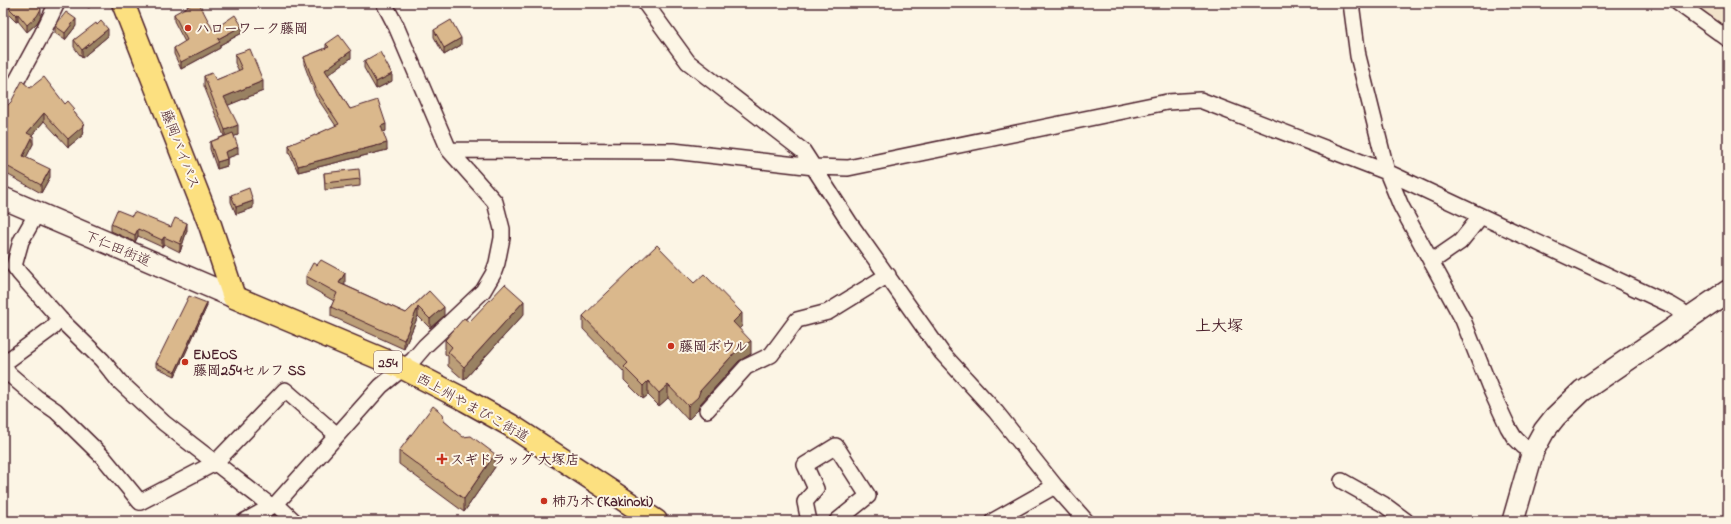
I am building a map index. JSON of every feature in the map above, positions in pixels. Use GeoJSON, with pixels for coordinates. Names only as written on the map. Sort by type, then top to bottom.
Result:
{"type":"FeatureCollection","features":[{"type":"Feature","properties":{"kind":"highway","name":"藤岡バイパス"},"geometry":{"type":"LineString","coordinates":[[123,3],[210,225],[234,297]]}},
{"type":"Feature","properties":{"kind":"highway","name":"西上州やまびこ街道"},"geometry":{"type":"LineString","coordinates":[[234,297],[403,368],[510,425],[656,521]]}},
{"type":"Feature","properties":{"kind":"street"},"geometry":{"type":"LineString","coordinates":[[3,106],[57,3]]}},
{"type":"Feature","properties":{"kind":"street"},"geometry":{"type":"LineString","coordinates":[[245,521],[274,505],[381,386],[403,368],[483,291],[493,274],[499,256],[502,229],[495,202],[449,150],[396,26],[384,3]]}},
{"type":"Feature","properties":{"kind":"street"},"geometry":{"type":"LineString","coordinates":[[646,3],[688,62],[802,151],[814,166],[849,222],[942,353],[996,412],[1055,486],[1086,521]]}},
{"type":"Feature","properties":{"kind":"street"},"geometry":{"type":"LineString","coordinates":[[1350,3],[1358,56],[1387,172],[1401,206],[1463,320],[1490,388],[1508,427],[1514,437],[1523,446],[1533,451]]}},
{"type":"Feature","properties":{"kind":"street"},"geometry":{"type":"LineString","coordinates":[[1678,3],[1728,39]]}},
{"type":"Feature","properties":{"kind":"street"},"geometry":{"type":"LineString","coordinates":[[449,150],[674,151],[814,166],[848,168],[1167,102],[1200,100],[1387,172],[1671,305],[1681,311],[1686,319]]}},
{"type":"Feature","properties":{"kind":"street","name":"下仁田街道"},"geometry":{"type":"LineString","coordinates":[[3,198],[234,297]]}},
{"type":"Feature","properties":{"kind":"street"},"geometry":{"type":"LineString","coordinates":[[37,213],[21,241],[8,270],[102,360],[119,381],[164,423],[215,463],[294,521]]}},
{"type":"Feature","properties":{"kind":"street"},"geometry":{"type":"LineString","coordinates":[[1431,262],[1460,242],[1481,216]]}},
{"type":"Feature","properties":{"kind":"street"},"geometry":{"type":"LineString","coordinates":[[707,410],[746,368],[771,354],[797,320],[828,312],[888,275]]}},
{"type":"Feature","properties":{"kind":"street"},"geometry":{"type":"LineString","coordinates":[[1513,521],[1533,451],[1544,431],[1555,417],[1582,391],[1686,319],[1726,298]]}},
{"type":"Feature","properties":{"kind":"street"},"geometry":{"type":"LineString","coordinates":[[60,319],[52,328],[3,364],[9,374],[37,398],[56,411],[103,457],[140,502],[215,463],[285,390],[337,435]]}},
{"type":"Feature","properties":{"kind":"street"},"geometry":{"type":"LineString","coordinates":[[809,521],[805,502],[816,489],[805,465],[836,446],[868,496],[837,521]]}},
{"type":"Feature","properties":{"kind":"street"},"geometry":{"type":"LineString","coordinates":[[1342,481],[1383,504],[1406,521]]}},
{"type":"Feature","properties":{"kind":"street"},"geometry":{"type":"LineString","coordinates":[[993,521],[1055,486]]}},
{"type":"Feature","properties":{"kind":"shaded area"},"geometry":{"type":"Polygon","coordinates":[[[1688,3],[1728,3],[1728,31],[1688,3]]]}},
{"type":"Feature","properties":{"kind":"building"},"geometry":{"type":"Polygon","coordinates":[[[4,3],[36,3],[41,9],[37,16],[27,25],[18,14],[16,15],[4,3]]]}},
{"type":"Feature","properties":{"kind":"building"},"geometry":{"type":"Polygon","coordinates":[[[194,3],[199,3],[213,30],[235,15],[242,26],[218,39],[220,42],[181,62],[174,48],[187,40],[174,14],[194,3]]]}},
{"type":"Feature","properties":{"kind":"building"},"geometry":{"type":"Polygon","coordinates":[[[66,12],[76,19],[65,33],[55,26],[66,12]]]}},
{"type":"Feature","properties":{"kind":"building"},"geometry":{"type":"Polygon","coordinates":[[[451,20],[461,38],[444,48],[434,30],[451,20]]]}},
{"type":"Feature","properties":{"kind":"building"},"geometry":{"type":"Polygon","coordinates":[[[101,21],[108,29],[82,50],[74,40],[96,23],[97,25],[101,21]]]}},
{"type":"Feature","properties":{"kind":"building"},"geometry":{"type":"Polygon","coordinates":[[[339,35],[351,51],[325,70],[350,109],[378,100],[386,124],[381,126],[387,143],[298,166],[289,145],[339,124],[316,89],[304,57],[329,47],[326,44],[339,35]]]}},
{"type":"Feature","properties":{"kind":"building"},"geometry":{"type":"Polygon","coordinates":[[[250,49],[263,81],[224,97],[238,125],[225,130],[204,76],[212,73],[216,80],[242,69],[235,54],[250,49]]]}},
{"type":"Feature","properties":{"kind":"building"},"geometry":{"type":"Polygon","coordinates":[[[380,52],[392,74],[376,82],[364,61],[380,52]]]}},
{"type":"Feature","properties":{"kind":"building"},"geometry":{"type":"Polygon","coordinates":[[[44,77],[65,104],[68,101],[75,109],[73,111],[84,124],[68,139],[44,113],[27,133],[33,136],[23,156],[50,169],[41,185],[3,164],[3,106],[7,106],[11,102],[22,81],[30,88],[44,77]]]}},
{"type":"Feature","properties":{"kind":"building"},"geometry":{"type":"Polygon","coordinates":[[[233,133],[238,147],[225,152],[227,159],[217,162],[210,142],[233,133]]]}},
{"type":"Feature","properties":{"kind":"building"},"geometry":{"type":"Polygon","coordinates":[[[359,169],[360,179],[325,183],[324,173],[359,169]]]}},
{"type":"Feature","properties":{"kind":"building"},"geometry":{"type":"Polygon","coordinates":[[[249,188],[253,201],[236,207],[231,195],[249,188]]]}},
{"type":"Feature","properties":{"kind":"building"},"geometry":{"type":"Polygon","coordinates":[[[117,210],[132,216],[134,212],[171,227],[175,218],[187,223],[180,244],[164,237],[162,240],[138,229],[135,235],[111,224],[117,210]]]}},
{"type":"Feature","properties":{"kind":"building","name":"藤岡ボウル"},"geometry":{"type":"Polygon","coordinates":[[[657,245],[694,283],[704,274],[742,313],[733,322],[751,341],[739,348],[700,391],[698,397],[688,406],[668,385],[659,393],[648,381],[643,386],[624,367],[628,363],[583,316],[657,245]]]}},
{"type":"Feature","properties":{"kind":"building"},"geometry":{"type":"Polygon","coordinates":[[[321,260],[345,273],[339,283],[406,313],[429,291],[444,307],[430,319],[418,307],[404,340],[331,307],[337,293],[306,276],[313,263],[317,265],[321,260]]]}},
{"type":"Feature","properties":{"kind":"building"},"geometry":{"type":"Polygon","coordinates":[[[505,284],[524,301],[464,367],[448,352],[452,347],[445,340],[464,318],[469,322],[505,284]]]}},
{"type":"Feature","properties":{"kind":"building"},"geometry":{"type":"Polygon","coordinates":[[[189,296],[207,303],[175,372],[156,363],[189,296]]]}},
{"type":"Feature","properties":{"kind":"building"},"geometry":{"type":"Polygon","coordinates":[[[433,406],[443,414],[444,421],[463,437],[471,436],[495,454],[464,499],[399,451],[433,406]]]}},
{"type":"Feature","properties":{"kind":"place","name":"ハローワーク藤岡"},"geometry":{"type":"Point","coordinates":[188,28]}},
{"type":"Feature","properties":{"kind":"place","name":"藤岡ボウル"},"geometry":{"type":"Point","coordinates":[671,346]}},
{"type":"Feature","properties":{"kind":"place","name":"ENEOS 藤岡254セルフ SS"},"geometry":{"type":"Point","coordinates":[185,362]}},
{"type":"Feature","properties":{"kind":"place","name":"スギドラッグ 大塚店"},"geometry":{"type":"Point","coordinates":[442,459]}},
{"type":"Feature","properties":{"kind":"place","name":"柿乃木 (Kakinoki)"},"geometry":{"type":"Point","coordinates":[544,501]}},
{"type":"Feature","properties":{"kind":"district","name":"上大塚"},"geometry":{"type":"Point","coordinates":[1219,325]}}]}
